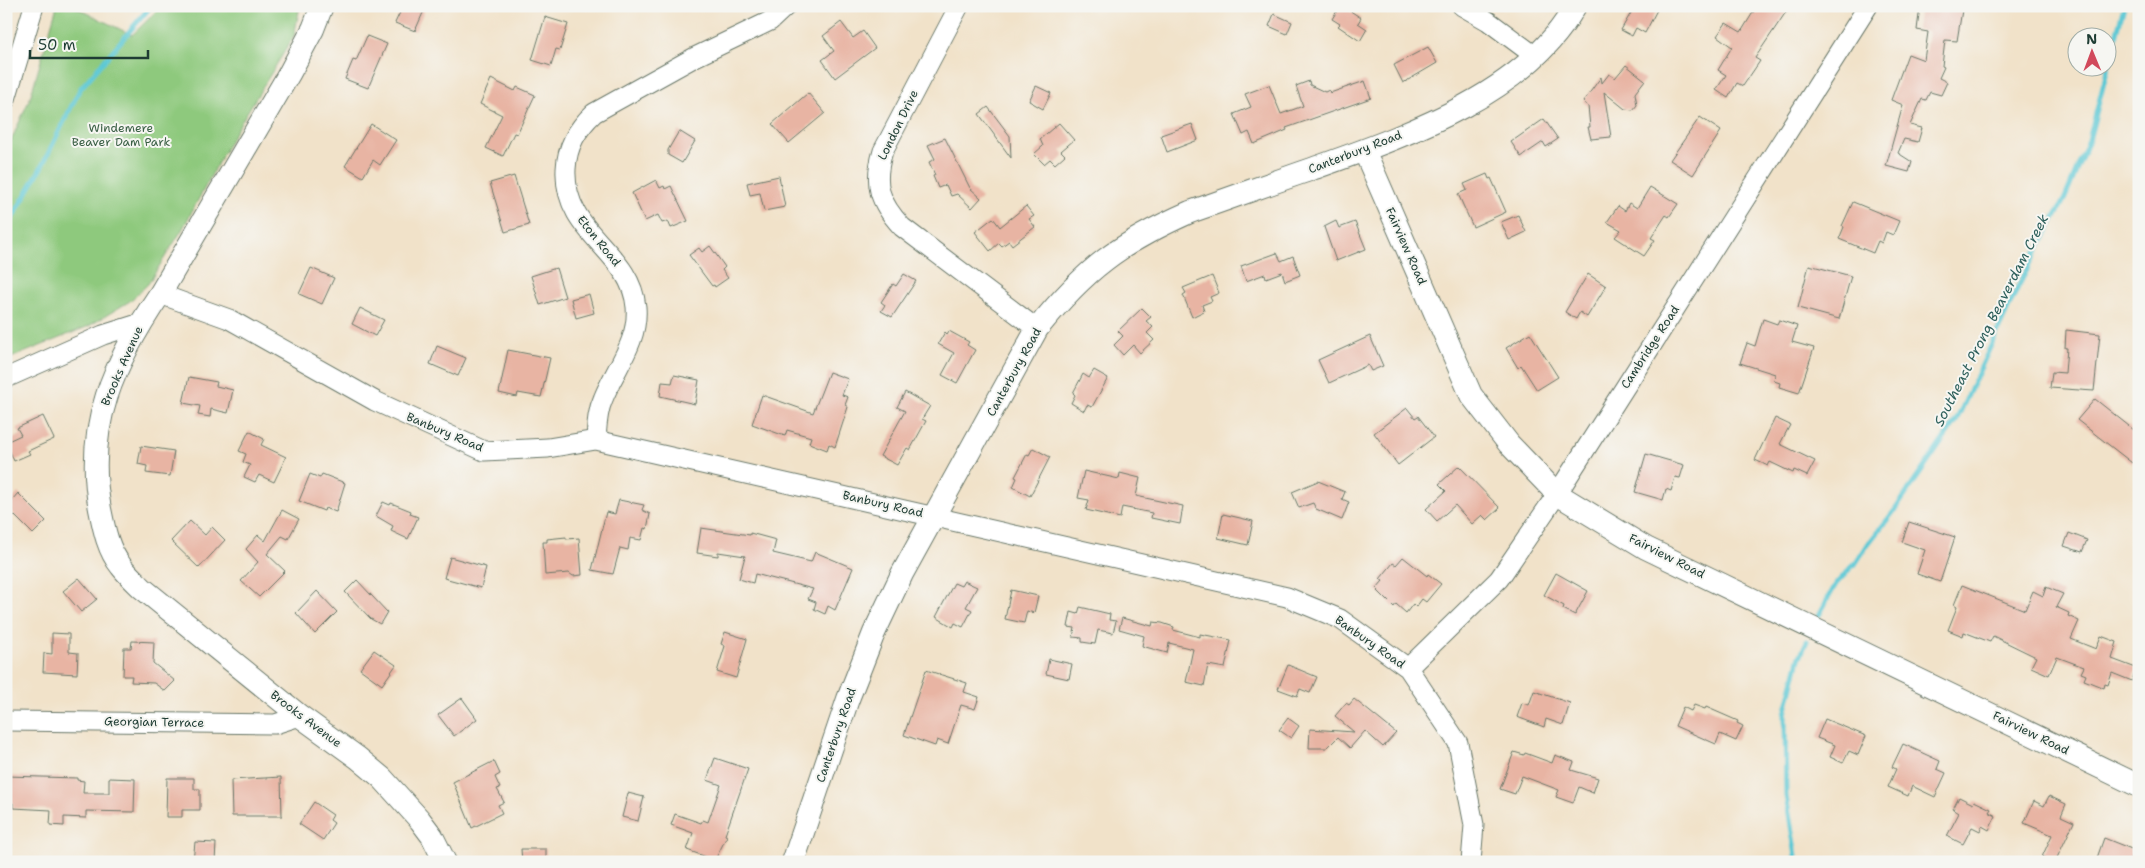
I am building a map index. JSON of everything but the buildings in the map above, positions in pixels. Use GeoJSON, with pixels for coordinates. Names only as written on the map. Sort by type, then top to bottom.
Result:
{"type":"FeatureCollection","features":[{"type":"Feature","properties":{"kind":"street"},"geometry":{"type":"LineString","coordinates":[[6,99],[34,6]]}},
{"type":"Feature","properties":{"kind":"street","name":"Brooks Avenue"},"geometry":{"type":"LineString","coordinates":[[322,6],[313,29],[288,74],[160,294],[141,323],[110,387],[98,429],[96,450],[98,494],[104,530],[111,550],[121,566],[142,588],[300,716],[382,778],[420,820],[432,836],[446,862]]}},
{"type":"Feature","properties":{"kind":"street","name":"Eton Road"},"geometry":{"type":"LineString","coordinates":[[596,440],[602,399],[632,338],[636,309],[634,293],[628,279],[616,261],[591,236],[572,206],[567,191],[565,174],[566,158],[572,140],[580,126],[594,113],[695,57],[770,21],[786,6]]}},
{"type":"Feature","properties":{"kind":"street","name":"London Drive"},"geometry":{"type":"LineString","coordinates":[[959,6],[883,151],[878,165],[879,192],[892,216],[902,227],[1037,329]]}},
{"type":"Feature","properties":{"kind":"street"},"geometry":{"type":"LineString","coordinates":[[1462,6],[1488,21],[1535,56]]}},
{"type":"Feature","properties":{"kind":"street","name":"Canterbury Road"},"geometry":{"type":"LineString","coordinates":[[793,862],[848,699],[874,634],[902,574],[1037,329],[1080,280],[1098,263],[1140,236],[1190,212],[1364,150],[1454,110],[1490,90],[1535,56],[1556,34],[1575,6]]}},
{"type":"Feature","properties":{"kind":"street","name":"Cambridge Road"},"geometry":{"type":"LineString","coordinates":[[1408,668],[1498,579],[1557,494],[1868,6]]}},
{"type":"Feature","properties":{"kind":"street","name":"Fairview Road"},"geometry":{"type":"LineString","coordinates":[[1364,150],[1471,394],[1509,444],[1557,494],[1646,548],[2139,786]]}},
{"type":"Feature","properties":{"kind":"street","name":"Banbury Road"},"geometry":{"type":"LineString","coordinates":[[160,294],[229,319],[375,401],[484,451],[548,448],[596,440],[935,515],[1287,597],[1340,618],[1408,668],[1458,743],[1474,825],[1471,862]]}},
{"type":"Feature","properties":{"kind":"street"},"geometry":{"type":"LineString","coordinates":[[6,378],[103,335],[141,323]]}},
{"type":"Feature","properties":{"kind":"street","name":"Georgian Terrace"},"geometry":{"type":"LineString","coordinates":[[6,721],[275,724],[300,716]]}},
{"type":"Feature","properties":{"kind":"green space","name":"Windemere Beaver Dam Park"},"geometry":{"type":"Polygon","coordinates":[[[57,6],[73,6],[132,35],[162,6],[300,6],[294,36],[232,137],[182,230],[148,284],[130,301],[89,326],[6,360],[6,152],[30,98],[57,6]]]}},
{"type":"Feature","properties":{"kind":"waterway"},"geometry":{"type":"LineString","coordinates":[[6,229],[42,166],[80,89],[151,6]]}},
{"type":"Feature","properties":{"kind":"waterway","name":"Southeast Prong Beaverdam Creek"},"geometry":{"type":"LineString","coordinates":[[1819,615],[1836,584],[1854,564],[1854,566],[1956,421],[2019,285],[2065,198],[2089,140],[2124,6]]}},
{"type":"Feature","properties":{"kind":"waterway","name":"Southeast Prong Beaverdam Creek"},"geometry":{"type":"LineString","coordinates":[[1797,862],[1786,796],[1785,714],[1799,659],[1807,641]]}}]}
